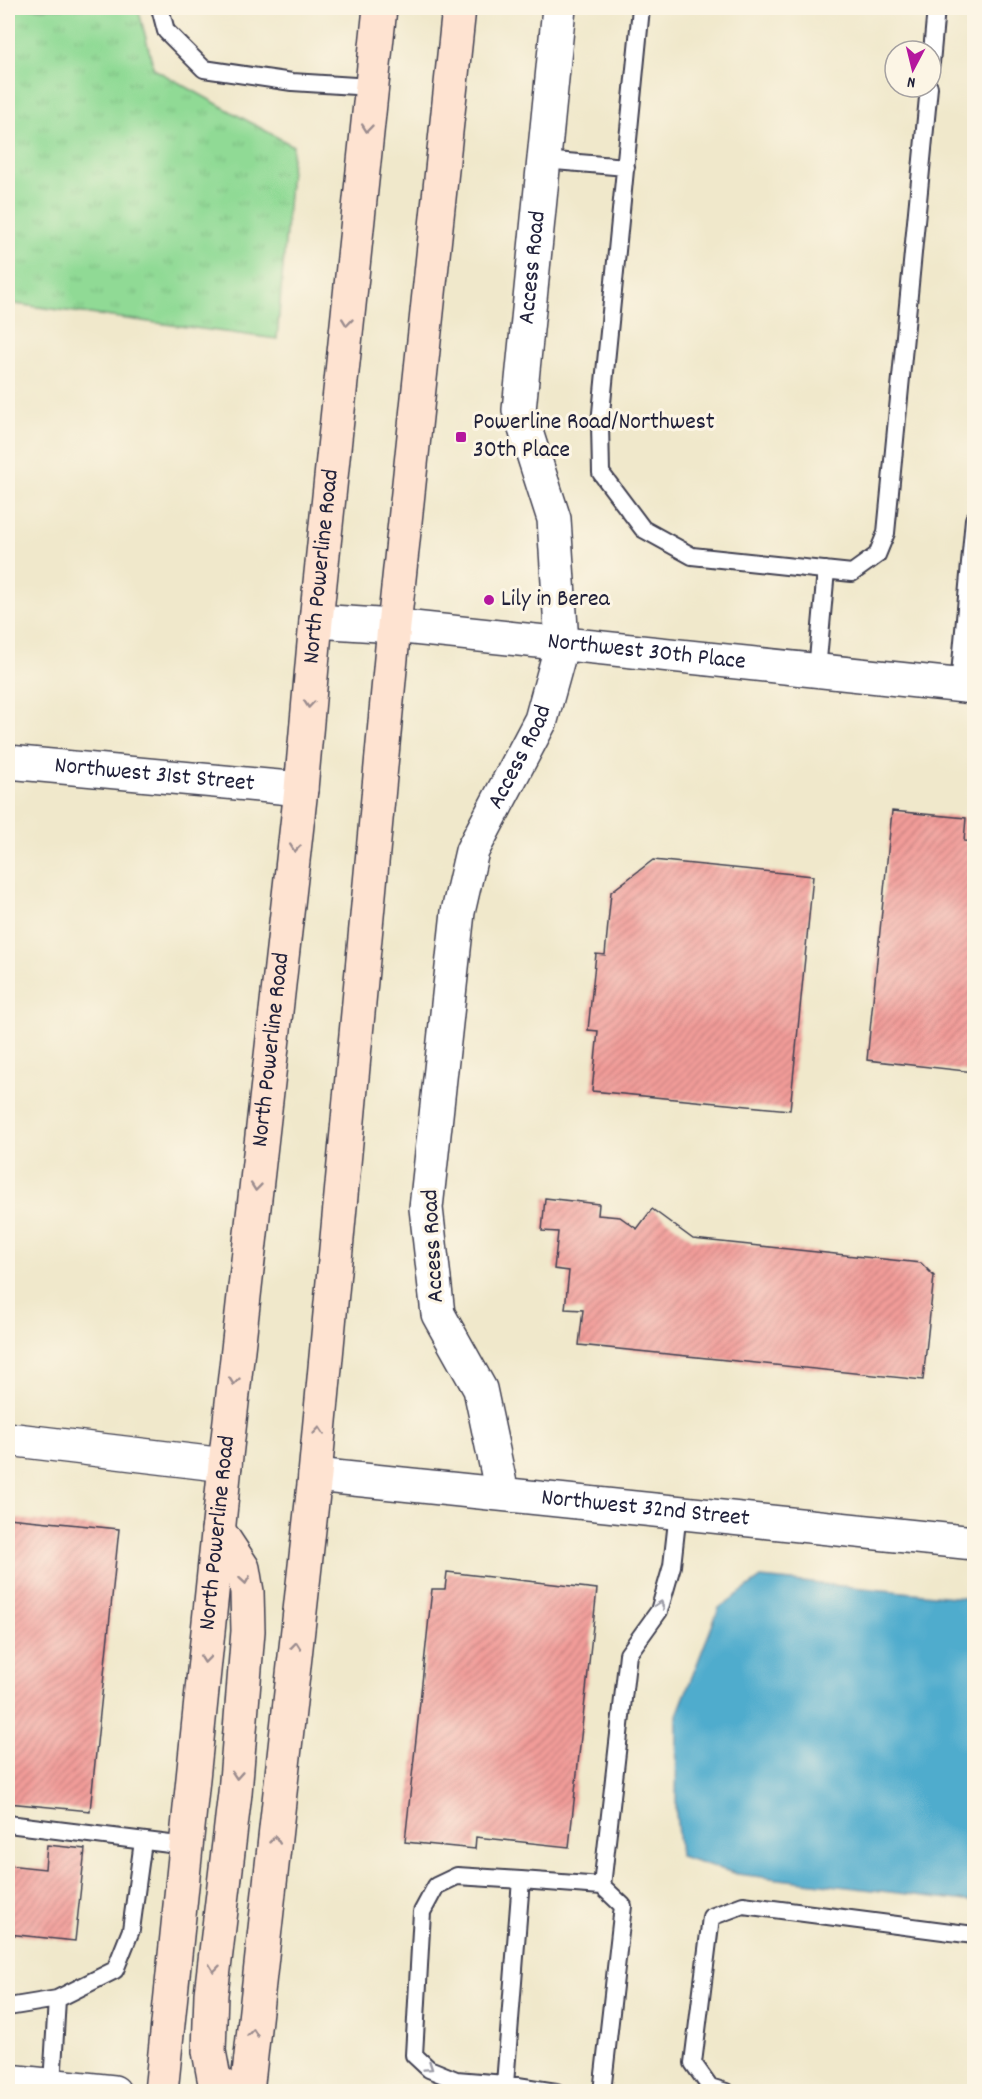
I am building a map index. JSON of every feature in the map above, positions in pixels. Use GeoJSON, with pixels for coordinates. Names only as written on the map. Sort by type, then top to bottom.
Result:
{"type":"FeatureCollection","features":[{"type":"Feature","properties":{"kind":"main road","name":"North Powerline Road"},"geometry":{"type":"LineString","coordinates":[[161,2091],[218,1530],[301,789],[316,621],[380,8]]}},
{"type":"Feature","properties":{"kind":"main road"},"geometry":{"type":"LineString","coordinates":[[247,2091],[315,1476],[394,626],[459,8]]}},
{"type":"Feature","properties":{"kind":"main road"},"geometry":{"type":"LineString","coordinates":[[218,1530],[243,1568],[247,1593],[248,1631],[235,1793],[211,1994],[208,2051],[214,2078],[230,2091]]}},
{"type":"Feature","properties":{"kind":"street","name":"Access Road"},"geometry":{"type":"LineString","coordinates":[[502,1493],[480,1389],[438,1314],[426,1208],[458,912],[472,850],[541,720],[562,644],[554,519],[519,410],[559,8]]}},
{"type":"Feature","properties":{"kind":"street","name":"Northwest 30th Place"},"geometry":{"type":"LineString","coordinates":[[316,621],[394,626],[967,687]]}},
{"type":"Feature","properties":{"kind":"street","name":"Northwest 31st Street"},"geometry":{"type":"LineString","coordinates":[[8,762],[301,789]]}},
{"type":"Feature","properties":{"kind":"street"},"geometry":{"type":"LineString","coordinates":[[8,1439],[225,1465]]}},
{"type":"Feature","properties":{"kind":"street","name":"Northwest 32nd Street"},"geometry":{"type":"LineString","coordinates":[[315,1476],[502,1493],[975,1543]]}},
{"type":"Feature","properties":{"kind":"street"},"geometry":{"type":"LineString","coordinates":[[8,2081],[114,2091]]}},
{"type":"Feature","properties":{"kind":"lane"},"geometry":{"type":"LineString","coordinates":[[160,8],[166,31],[204,69],[292,82],[371,87]]}},
{"type":"Feature","properties":{"kind":"lane"},"geometry":{"type":"LineString","coordinates":[[641,8],[600,423],[601,473],[643,529],[692,556],[852,573],[877,555],[886,533],[928,99]]}},
{"type":"Feature","properties":{"kind":"lane"},"geometry":{"type":"LineString","coordinates":[[933,39],[936,8]]}},
{"type":"Feature","properties":{"kind":"lane"},"geometry":{"type":"LineString","coordinates":[[543,160],[626,167]]}},
{"type":"Feature","properties":{"kind":"lane"},"geometry":{"type":"LineString","coordinates":[[967,687],[975,519]]}},
{"type":"Feature","properties":{"kind":"lane"},"geometry":{"type":"LineString","coordinates":[[817,671],[826,570]]}},
{"type":"Feature","properties":{"kind":"lane"},"geometry":{"type":"LineString","coordinates":[[602,1886],[628,1654],[659,1611],[672,1566],[678,1512]]}},
{"type":"Feature","properties":{"kind":"lane"},"geometry":{"type":"LineString","coordinates":[[8,1824],[186,1846]]}},
{"type":"Feature","properties":{"kind":"lane"},"geometry":{"type":"LineString","coordinates":[[8,2007],[57,1999],[115,1970],[131,1930],[143,1841]]}},
{"type":"Feature","properties":{"kind":"lane"},"geometry":{"type":"LineString","coordinates":[[556,2091],[456,2080],[429,2069],[414,2055],[422,1912],[436,1886],[457,1876],[602,1886],[623,1906],[602,2091]]}},
{"type":"Feature","properties":{"kind":"lane"},"geometry":{"type":"LineString","coordinates":[[505,2084],[521,1880]]}},
{"type":"Feature","properties":{"kind":"lane"},"geometry":{"type":"LineString","coordinates":[[726,2091],[710,2087],[693,2063],[711,1917],[742,1905],[975,1935]]}},
{"type":"Feature","properties":{"kind":"lane"},"geometry":{"type":"LineString","coordinates":[[52,2085],[57,1999]]}},
{"type":"Feature","properties":{"kind":"green space"},"geometry":{"type":"Polygon","coordinates":[[[8,8],[138,8],[154,69],[293,146],[277,339],[8,303],[8,8]]]}},
{"type":"Feature","properties":{"kind":"water"},"geometry":{"type":"Polygon","coordinates":[[[761,1578],[974,1599],[974,1902],[737,1874],[680,1856],[676,1814],[677,1715],[719,1608],[761,1578]]]}},
{"type":"Feature","properties":{"kind":"building"},"geometry":{"type":"Polygon","coordinates":[[[892,811],[966,818],[964,841],[974,842],[974,1072],[867,1060],[892,811]]]}},
{"type":"Feature","properties":{"kind":"building"},"geometry":{"type":"Polygon","coordinates":[[[653,860],[813,876],[790,1110],[592,1091],[598,1031],[588,1030],[596,954],[605,955],[611,892],[653,860]]]}},
{"type":"Feature","properties":{"kind":"building"},"geometry":{"type":"Polygon","coordinates":[[[545,1198],[599,1204],[598,1215],[620,1217],[637,1229],[652,1209],[693,1239],[921,1263],[934,1276],[923,1380],[579,1345],[583,1310],[565,1309],[569,1271],[554,1269],[558,1232],[542,1231],[545,1198]]]}},
{"type":"Feature","properties":{"kind":"building"},"geometry":{"type":"Polygon","coordinates":[[[8,1518],[119,1529],[90,1811],[8,1803],[8,1518]]]}},
{"type":"Feature","properties":{"kind":"building"},"geometry":{"type":"Polygon","coordinates":[[[447,1572],[597,1589],[569,1847],[476,1837],[475,1849],[405,1842],[432,1589],[445,1589],[447,1572]]]}},
{"type":"Feature","properties":{"kind":"building"},"geometry":{"type":"Polygon","coordinates":[[[47,1845],[85,1849],[75,1941],[8,1934],[8,1865],[45,1869],[47,1845]]]}},
{"type":"Feature","properties":{"kind":"place","name":"Powerline Road/Northwest 30th Place"},"geometry":{"type":"Point","coordinates":[461,437]}},
{"type":"Feature","properties":{"kind":"place","name":"Lily in Berea"},"geometry":{"type":"Point","coordinates":[489,600]}}]}
